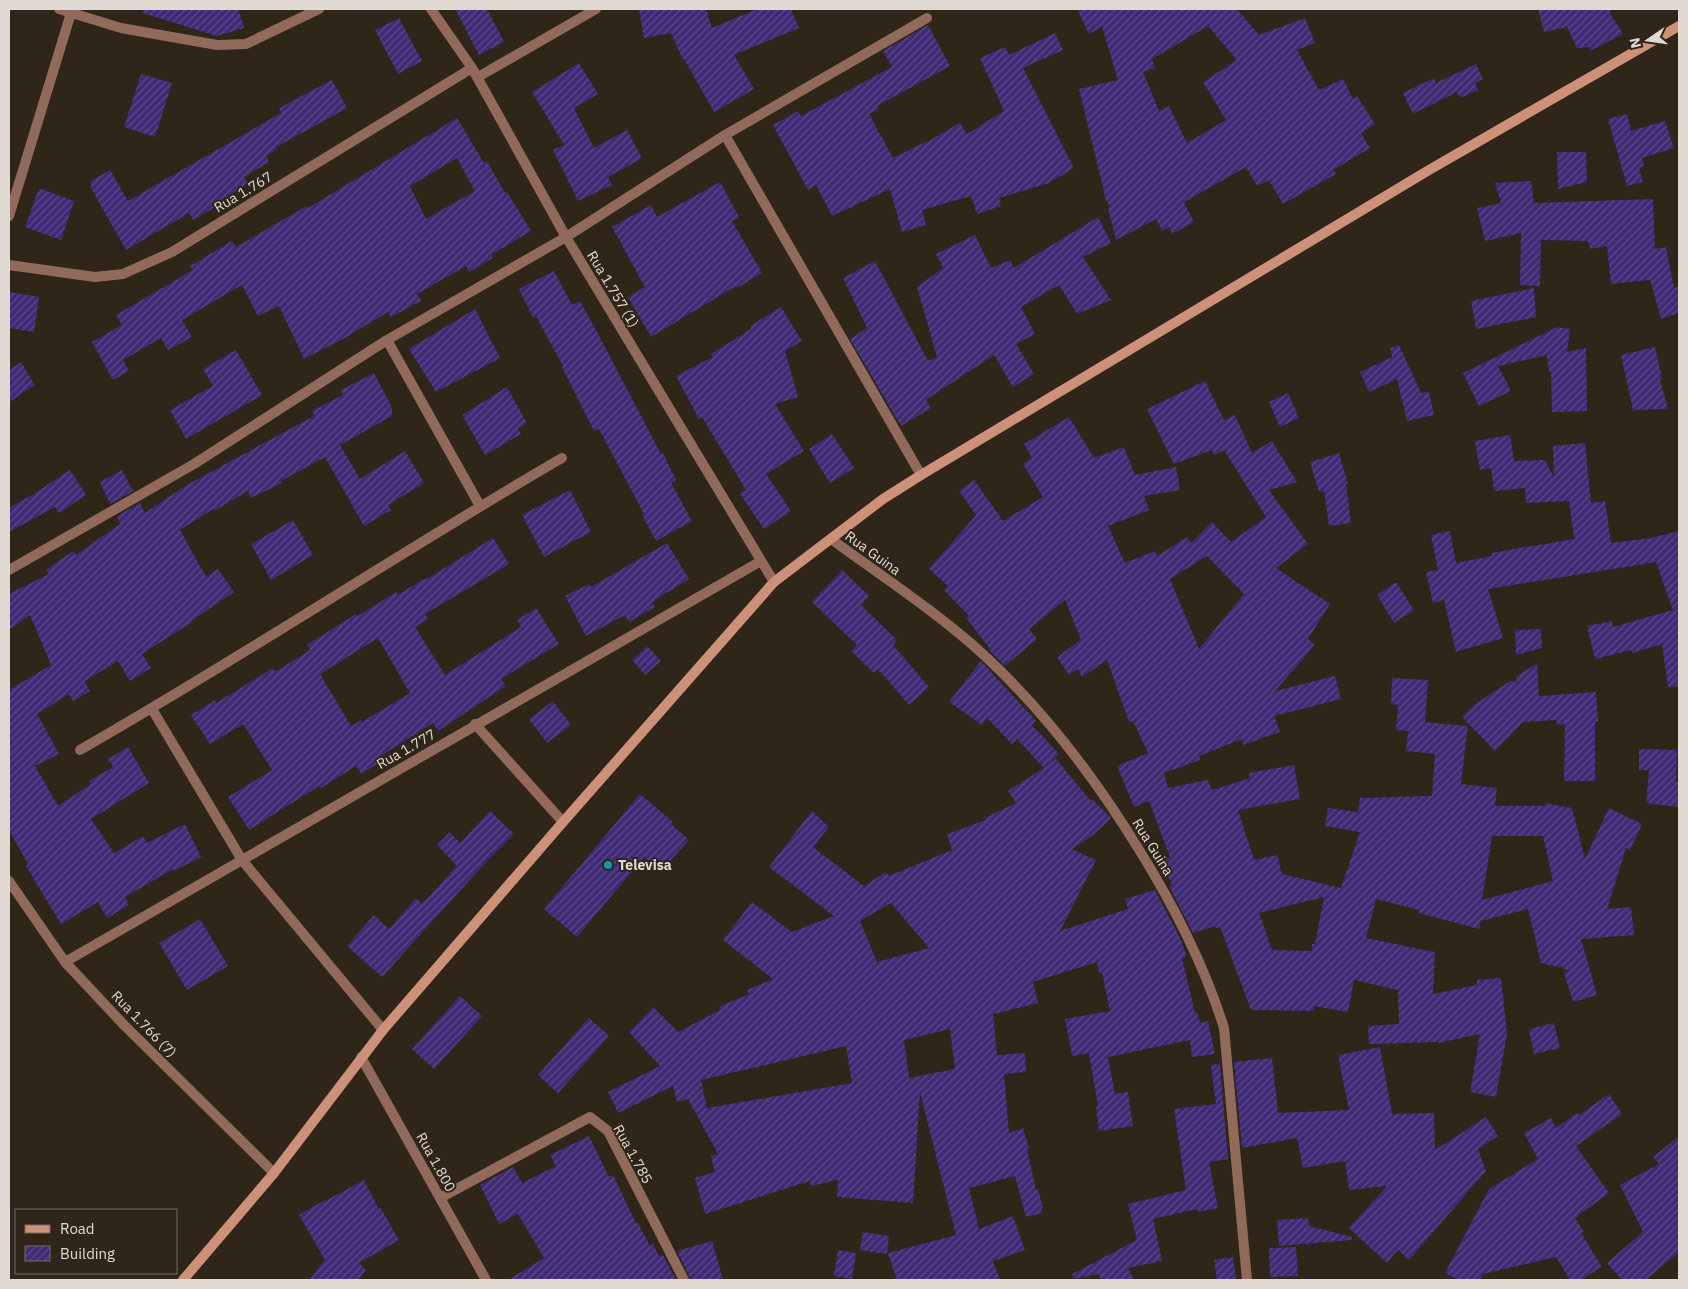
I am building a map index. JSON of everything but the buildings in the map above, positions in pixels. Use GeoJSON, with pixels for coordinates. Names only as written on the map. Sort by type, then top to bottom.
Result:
{"type":"FeatureCollection","features":[{"type":"Feature","properties":{"kind":"street"},"geometry":{"type":"LineString","coordinates":[[59,9],[121,28],[217,45],[246,44],[319,9]]}},
{"type":"Feature","properties":{"kind":"street","name":"Rua 1.757 (1)"},"geometry":{"type":"LineString","coordinates":[[431,9],[475,73],[566,237],[774,582]]}},
{"type":"Feature","properties":{"kind":"street","name":"Rua 1.767"},"geometry":{"type":"LineString","coordinates":[[9,265],[95,277],[123,274],[172,252],[475,73],[596,9]]}},
{"type":"Feature","properties":{"kind":"street"},"geometry":{"type":"LineString","coordinates":[[9,216],[71,13]]}},
{"type":"Feature","properties":{"kind":"street"},"geometry":{"type":"LineString","coordinates":[[9,570],[194,464],[387,340],[566,237],[725,135],[927,18]]}},
{"type":"Feature","properties":{"kind":"street"},"geometry":{"type":"LineString","coordinates":[[183,1280],[274,1173],[383,1030],[774,582],[883,499],[920,475],[1429,170],[1679,26]]}},
{"type":"Feature","properties":{"kind":"street"},"geometry":{"type":"LineString","coordinates":[[725,135],[920,475]]}},
{"type":"Feature","properties":{"kind":"street"},"geometry":{"type":"LineString","coordinates":[[387,340],[480,506]]}},
{"type":"Feature","properties":{"kind":"street"},"geometry":{"type":"LineString","coordinates":[[80,750],[152,709],[480,506],[562,458]]}},
{"type":"Feature","properties":{"kind":"street","name":"Rua Guina"},"geometry":{"type":"LineString","coordinates":[[831,539],[934,615],[984,656],[1045,718],[1110,802],[1166,894],[1213,993],[1224,1028],[1247,1280]]}},
{"type":"Feature","properties":{"kind":"street","name":"Rua 1.777"},"geometry":{"type":"LineString","coordinates":[[65,962],[475,724],[761,561]]}},
{"type":"Feature","properties":{"kind":"street"},"geometry":{"type":"LineString","coordinates":[[152,709],[242,860],[383,1030]]}},
{"type":"Feature","properties":{"kind":"street"},"geometry":{"type":"LineString","coordinates":[[475,724],[563,822]]}},
{"type":"Feature","properties":{"kind":"street","name":"Rua 1.766 (7)"},"geometry":{"type":"LineString","coordinates":[[10,886],[65,962],[124,1026],[274,1173]]}},
{"type":"Feature","properties":{"kind":"street","name":"Rua 1.800"},"geometry":{"type":"LineString","coordinates":[[361,1057],[486,1280]]}},
{"type":"Feature","properties":{"kind":"street","name":"Rua 1.785"},"geometry":{"type":"LineString","coordinates":[[440,1198],[590,1117],[608,1131],[684,1280]]}},
{"type":"Feature","properties":{"kind":"place","name":"Televisa"},"geometry":{"type":"Point","coordinates":[608,865]}}]}
